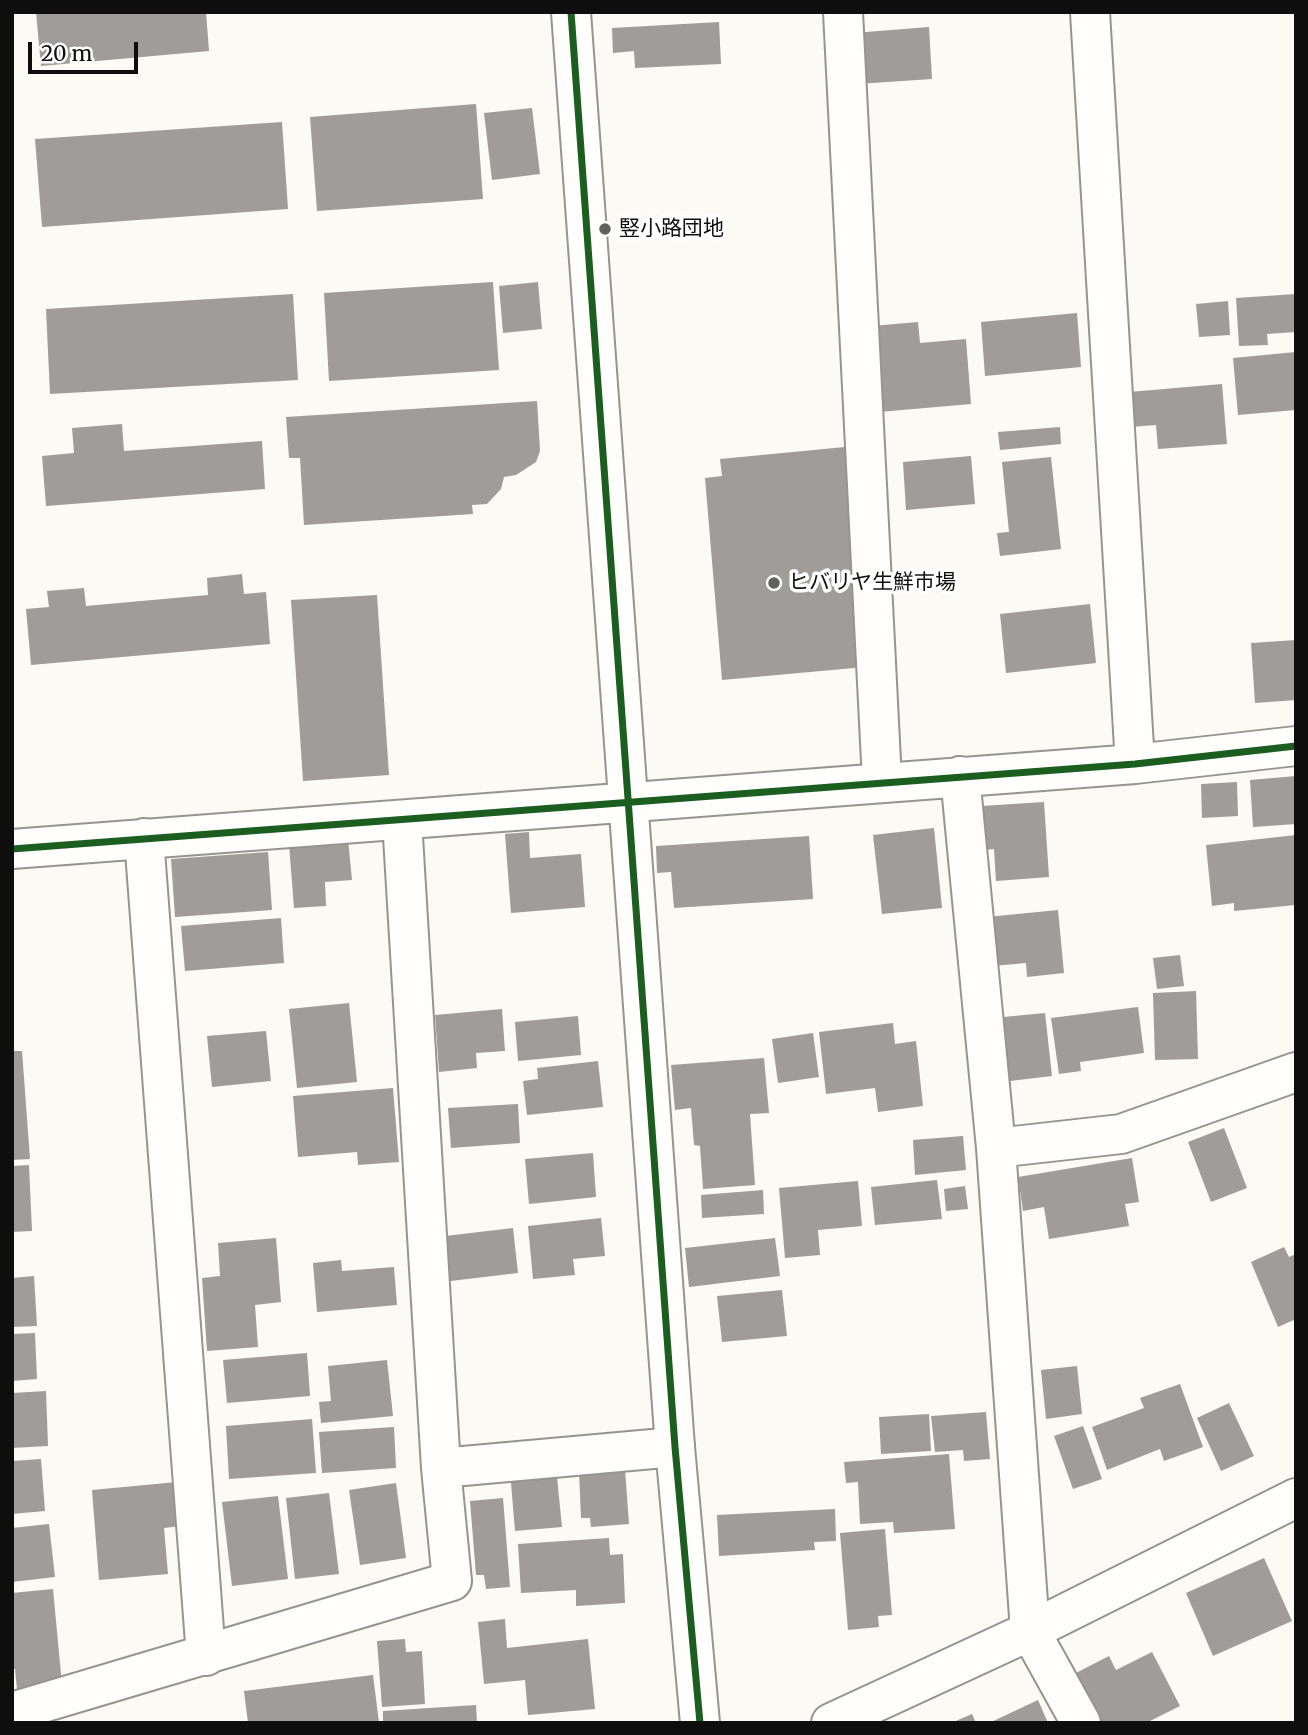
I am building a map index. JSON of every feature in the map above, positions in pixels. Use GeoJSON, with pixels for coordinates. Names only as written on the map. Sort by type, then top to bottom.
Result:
{"type":"FeatureCollection","features":[{"type":"Feature","properties":{"kind":"street"},"geometry":{"type":"LineString","coordinates":[[571,12],[675,1447],[700,1723]]}},
{"type":"Feature","properties":{"kind":"street"},"geometry":{"type":"LineString","coordinates":[[843,12],[882,781]]}},
{"type":"Feature","properties":{"kind":"street"},"geometry":{"type":"LineString","coordinates":[[1090,12],[1135,764]]}},
{"type":"Feature","properties":{"kind":"street"},"geometry":{"type":"LineString","coordinates":[[12,849],[882,781],[1135,764],[1296,746]]}},
{"type":"Feature","properties":{"kind":"street"},"geometry":{"type":"LineString","coordinates":[[960,776],[996,1149],[1030,1632],[1082,1723]]}},
{"type":"Feature","properties":{"kind":"street"},"geometry":{"type":"LineString","coordinates":[[12,1712],[452,1581],[441,1468],[402,820]]}},
{"type":"Feature","properties":{"kind":"street"},"geometry":{"type":"LineString","coordinates":[[144,838],[206,1656]]}},
{"type":"Feature","properties":{"kind":"street"},"geometry":{"type":"LineString","coordinates":[[996,1149],[1121,1134],[1296,1072]]}},
{"type":"Feature","properties":{"kind":"street"},"geometry":{"type":"LineString","coordinates":[[441,1468],[675,1447]]}},
{"type":"Feature","properties":{"kind":"street"},"geometry":{"type":"LineString","coordinates":[[831,1723],[1030,1632],[1296,1498]]}},
{"type":"Feature","properties":{"kind":"building"},"geometry":{"type":"Polygon","coordinates":[[[36,12],[206,12],[209,51],[41,66],[36,12]]]}},
{"type":"Feature","properties":{"kind":"building"},"geometry":{"type":"Polygon","coordinates":[[[719,22],[721,64],[635,68],[634,51],[613,53],[612,28],[719,22]]]}},
{"type":"Feature","properties":{"kind":"building"},"geometry":{"type":"Polygon","coordinates":[[[929,27],[932,79],[857,84],[854,33],[929,27]]]}},
{"type":"Feature","properties":{"kind":"building"},"geometry":{"type":"Polygon","coordinates":[[[476,104],[483,199],[317,211],[310,117],[476,104]]]}},
{"type":"Feature","properties":{"kind":"building"},"geometry":{"type":"Polygon","coordinates":[[[532,108],[540,174],[492,180],[484,113],[532,108]]]}},
{"type":"Feature","properties":{"kind":"building"},"geometry":{"type":"Polygon","coordinates":[[[282,122],[288,209],[42,227],[35,139],[282,122]]]}},
{"type":"Feature","properties":{"kind":"building"},"geometry":{"type":"Polygon","coordinates":[[[493,282],[499,370],[329,381],[324,293],[493,282]]]}},
{"type":"Feature","properties":{"kind":"building"},"geometry":{"type":"Polygon","coordinates":[[[538,282],[542,329],[503,333],[499,286],[538,282]]]}},
{"type":"Feature","properties":{"kind":"building"},"geometry":{"type":"Polygon","coordinates":[[[293,294],[298,380],[50,394],[46,309],[293,294]]]}},
{"type":"Feature","properties":{"kind":"building"},"geometry":{"type":"Polygon","coordinates":[[[1296,294],[1296,332],[1267,334],[1268,345],[1239,346],[1236,298],[1296,294]]]}},
{"type":"Feature","properties":{"kind":"building"},"geometry":{"type":"Polygon","coordinates":[[[1228,301],[1230,335],[1199,337],[1196,304],[1228,301]]]}},
{"type":"Feature","properties":{"kind":"building"},"geometry":{"type":"Polygon","coordinates":[[[1077,313],[1081,367],[985,376],[981,322],[1077,313]]]}},
{"type":"Feature","properties":{"kind":"building"},"geometry":{"type":"Polygon","coordinates":[[[918,322],[920,343],[966,339],[971,404],[879,412],[872,326],[918,322]]]}},
{"type":"Feature","properties":{"kind":"building"},"geometry":{"type":"Polygon","coordinates":[[[1296,352],[1296,410],[1238,415],[1233,358],[1296,352]]]}},
{"type":"Feature","properties":{"kind":"building"},"geometry":{"type":"Polygon","coordinates":[[[1222,384],[1227,444],[1158,449],[1156,425],[1131,427],[1129,392],[1222,384]]]}},
{"type":"Feature","properties":{"kind":"building"},"geometry":{"type":"Polygon","coordinates":[[[537,401],[540,451],[536,462],[516,475],[504,477],[501,489],[487,504],[472,505],[473,514],[304,525],[300,458],[289,458],[286,417],[537,401]]]}},
{"type":"Feature","properties":{"kind":"building"},"geometry":{"type":"Polygon","coordinates":[[[122,424],[124,451],[262,441],[265,489],[46,506],[42,456],[74,453],[72,428],[122,424]]]}},
{"type":"Feature","properties":{"kind":"building"},"geometry":{"type":"Polygon","coordinates":[[[1060,427],[1061,444],[1000,450],[998,432],[1060,427]]]}},
{"type":"Feature","properties":{"kind":"building"},"geometry":{"type":"Polygon","coordinates":[[[845,447],[865,667],[722,680],[705,478],[722,476],[720,459],[845,447]]]}},
{"type":"Feature","properties":{"kind":"building"},"geometry":{"type":"Polygon","coordinates":[[[971,456],[975,504],[906,510],[903,462],[971,456]]]}},
{"type":"Feature","properties":{"kind":"building"},"geometry":{"type":"Polygon","coordinates":[[[1051,457],[1061,549],[1000,556],[997,533],[1009,532],[1002,462],[1051,457]]]}},
{"type":"Feature","properties":{"kind":"building"},"geometry":{"type":"Polygon","coordinates":[[[242,574],[244,594],[266,592],[270,644],[31,665],[26,609],[49,607],[47,591],[84,588],[86,606],[208,595],[207,578],[242,574]]]}},
{"type":"Feature","properties":{"kind":"building"},"geometry":{"type":"Polygon","coordinates":[[[377,595],[389,775],[303,781],[291,600],[377,595]]]}},
{"type":"Feature","properties":{"kind":"building"},"geometry":{"type":"Polygon","coordinates":[[[1090,604],[1096,663],[1006,673],[1000,614],[1090,604]]]}},
{"type":"Feature","properties":{"kind":"building"},"geometry":{"type":"Polygon","coordinates":[[[1296,640],[1296,700],[1255,703],[1251,643],[1296,640]]]}},
{"type":"Feature","properties":{"kind":"building"},"geometry":{"type":"Polygon","coordinates":[[[1296,776],[1296,824],[1253,827],[1250,780],[1296,776]]]}},
{"type":"Feature","properties":{"kind":"building"},"geometry":{"type":"Polygon","coordinates":[[[1237,782],[1238,816],[1202,818],[1201,784],[1237,782]]]}},
{"type":"Feature","properties":{"kind":"building"},"geometry":{"type":"Polygon","coordinates":[[[1044,802],[1049,877],[996,881],[994,849],[985,850],[982,806],[1044,802]]]}},
{"type":"Feature","properties":{"kind":"building"},"geometry":{"type":"Polygon","coordinates":[[[934,828],[942,908],[882,914],[873,835],[934,828]]]}},
{"type":"Feature","properties":{"kind":"building"},"geometry":{"type":"Polygon","coordinates":[[[529,832],[530,858],[581,854],[585,907],[511,913],[505,834],[529,832]]]}},
{"type":"Feature","properties":{"kind":"building"},"geometry":{"type":"Polygon","coordinates":[[[1296,835],[1296,905],[1234,911],[1234,903],[1212,906],[1206,845],[1296,835]]]}},
{"type":"Feature","properties":{"kind":"building"},"geometry":{"type":"Polygon","coordinates":[[[809,836],[813,899],[674,908],[671,872],[657,873],[656,846],[809,836]]]}},
{"type":"Feature","properties":{"kind":"building"},"geometry":{"type":"Polygon","coordinates":[[[348,839],[352,880],[325,882],[326,906],[294,908],[289,844],[348,839]]]}},
{"type":"Feature","properties":{"kind":"building"},"geometry":{"type":"Polygon","coordinates":[[[268,852],[272,910],[175,917],[171,859],[268,852]]]}},
{"type":"Feature","properties":{"kind":"building"},"geometry":{"type":"Polygon","coordinates":[[[1058,910],[1064,973],[1027,977],[1026,963],[993,966],[987,917],[1058,910]]]}},
{"type":"Feature","properties":{"kind":"building"},"geometry":{"type":"Polygon","coordinates":[[[281,918],[284,963],[185,971],[181,926],[281,918]]]}},
{"type":"Feature","properties":{"kind":"building"},"geometry":{"type":"Polygon","coordinates":[[[1180,955],[1184,986],[1157,989],[1153,958],[1180,955]]]}},
{"type":"Feature","properties":{"kind":"building"},"geometry":{"type":"Polygon","coordinates":[[[1196,991],[1198,1059],[1155,1060],[1153,993],[1196,991]]]}},
{"type":"Feature","properties":{"kind":"building"},"geometry":{"type":"Polygon","coordinates":[[[349,1003],[357,1082],[297,1088],[289,1009],[349,1003]]]}},
{"type":"Feature","properties":{"kind":"building"},"geometry":{"type":"Polygon","coordinates":[[[1138,1007],[1144,1053],[1080,1062],[1081,1071],[1059,1074],[1051,1018],[1138,1007]]]}},
{"type":"Feature","properties":{"kind":"building"},"geometry":{"type":"Polygon","coordinates":[[[502,1009],[505,1051],[476,1053],[477,1068],[439,1072],[435,1015],[502,1009]]]}},
{"type":"Feature","properties":{"kind":"building"},"geometry":{"type":"Polygon","coordinates":[[[1045,1013],[1052,1076],[1010,1081],[1003,1017],[1045,1013]]]}},
{"type":"Feature","properties":{"kind":"building"},"geometry":{"type":"Polygon","coordinates":[[[578,1016],[581,1055],[518,1061],[515,1022],[578,1016]]]}},
{"type":"Feature","properties":{"kind":"building"},"geometry":{"type":"Polygon","coordinates":[[[893,1023],[895,1044],[916,1041],[923,1106],[878,1112],[875,1088],[826,1094],[819,1032],[893,1023]]]}},
{"type":"Feature","properties":{"kind":"building"},"geometry":{"type":"Polygon","coordinates":[[[266,1031],[271,1081],[212,1087],[207,1036],[266,1031]]]}},
{"type":"Feature","properties":{"kind":"building"},"geometry":{"type":"Polygon","coordinates":[[[813,1033],[819,1077],[778,1083],[772,1039],[813,1033]]]}},
{"type":"Feature","properties":{"kind":"building"},"geometry":{"type":"Polygon","coordinates":[[[12,1051],[22,1051],[30,1159],[12,1160],[12,1051]]]}},
{"type":"Feature","properties":{"kind":"building"},"geometry":{"type":"Polygon","coordinates":[[[764,1058],[769,1113],[750,1114],[755,1185],[703,1189],[700,1146],[694,1145],[691,1108],[675,1110],[671,1065],[764,1058]]]}},
{"type":"Feature","properties":{"kind":"building"},"geometry":{"type":"Polygon","coordinates":[[[598,1061],[603,1107],[527,1115],[523,1081],[538,1079],[537,1068],[598,1061]]]}},
{"type":"Feature","properties":{"kind":"building"},"geometry":{"type":"Polygon","coordinates":[[[393,1088],[399,1162],[358,1165],[357,1152],[298,1157],[293,1096],[393,1088]]]}},
{"type":"Feature","properties":{"kind":"building"},"geometry":{"type":"Polygon","coordinates":[[[518,1104],[520,1143],[451,1148],[448,1108],[518,1104]]]}},
{"type":"Feature","properties":{"kind":"building"},"geometry":{"type":"Polygon","coordinates":[[[1224,1128],[1247,1188],[1211,1202],[1188,1142],[1224,1128]]]}},
{"type":"Feature","properties":{"kind":"building"},"geometry":{"type":"Polygon","coordinates":[[[963,1136],[966,1170],[915,1175],[913,1140],[963,1136]]]}},
{"type":"Feature","properties":{"kind":"building"},"geometry":{"type":"Polygon","coordinates":[[[593,1153],[596,1197],[529,1204],[525,1159],[593,1153]]]}},
{"type":"Feature","properties":{"kind":"building"},"geometry":{"type":"Polygon","coordinates":[[[1132,1158],[1139,1202],[1125,1204],[1129,1226],[1049,1239],[1044,1207],[1023,1211],[1018,1177],[1132,1158]]]}},
{"type":"Feature","properties":{"kind":"building"},"geometry":{"type":"Polygon","coordinates":[[[29,1165],[32,1231],[12,1232],[12,1166],[29,1165]]]}},
{"type":"Feature","properties":{"kind":"building"},"geometry":{"type":"Polygon","coordinates":[[[937,1180],[942,1219],[875,1225],[871,1187],[937,1180]]]}},
{"type":"Feature","properties":{"kind":"building"},"geometry":{"type":"Polygon","coordinates":[[[858,1181],[862,1226],[818,1230],[820,1255],[785,1258],[779,1188],[858,1181]]]}},
{"type":"Feature","properties":{"kind":"building"},"geometry":{"type":"Polygon","coordinates":[[[965,1186],[968,1209],[946,1211],[944,1189],[965,1186]]]}},
{"type":"Feature","properties":{"kind":"building"},"geometry":{"type":"Polygon","coordinates":[[[763,1190],[764,1214],[702,1218],[701,1195],[763,1190]]]}},
{"type":"Feature","properties":{"kind":"building"},"geometry":{"type":"Polygon","coordinates":[[[601,1218],[605,1256],[573,1259],[575,1275],[533,1279],[528,1226],[601,1218]]]}},
{"type":"Feature","properties":{"kind":"building"},"geometry":{"type":"Polygon","coordinates":[[[513,1228],[518,1273],[442,1282],[437,1237],[513,1228]]]}},
{"type":"Feature","properties":{"kind":"building"},"geometry":{"type":"Polygon","coordinates":[[[276,1238],[281,1302],[255,1305],[258,1347],[207,1351],[202,1278],[220,1276],[218,1243],[276,1238]]]}},
{"type":"Feature","properties":{"kind":"building"},"geometry":{"type":"Polygon","coordinates":[[[775,1238],[780,1276],[689,1287],[685,1248],[775,1238]]]}},
{"type":"Feature","properties":{"kind":"building"},"geometry":{"type":"Polygon","coordinates":[[[1284,1247],[1289,1257],[1296,1254],[1296,1319],[1278,1327],[1251,1262],[1284,1247]]]}},
{"type":"Feature","properties":{"kind":"building"},"geometry":{"type":"Polygon","coordinates":[[[341,1260],[342,1271],[394,1267],[397,1305],[317,1312],[313,1263],[341,1260]]]}},
{"type":"Feature","properties":{"kind":"building"},"geometry":{"type":"Polygon","coordinates":[[[34,1276],[37,1326],[12,1327],[12,1278],[34,1276]]]}},
{"type":"Feature","properties":{"kind":"building"},"geometry":{"type":"Polygon","coordinates":[[[782,1290],[787,1336],[722,1342],[717,1296],[782,1290]]]}},
{"type":"Feature","properties":{"kind":"building"},"geometry":{"type":"Polygon","coordinates":[[[35,1333],[37,1379],[12,1381],[12,1334],[35,1333]]]}},
{"type":"Feature","properties":{"kind":"building"},"geometry":{"type":"Polygon","coordinates":[[[307,1353],[310,1396],[227,1403],[223,1360],[307,1353]]]}},
{"type":"Feature","properties":{"kind":"building"},"geometry":{"type":"Polygon","coordinates":[[[387,1360],[393,1416],[321,1423],[319,1402],[331,1401],[328,1366],[387,1360]]]}},
{"type":"Feature","properties":{"kind":"building"},"geometry":{"type":"Polygon","coordinates":[[[1077,1366],[1082,1414],[1046,1419],[1041,1370],[1077,1366]]]}},
{"type":"Feature","properties":{"kind":"building"},"geometry":{"type":"Polygon","coordinates":[[[1180,1384],[1203,1447],[1164,1461],[1160,1449],[1107,1470],[1092,1427],[1144,1408],[1140,1398],[1180,1384]]]}},
{"type":"Feature","properties":{"kind":"building"},"geometry":{"type":"Polygon","coordinates":[[[46,1391],[48,1446],[12,1448],[12,1393],[46,1391]]]}},
{"type":"Feature","properties":{"kind":"building"},"geometry":{"type":"Polygon","coordinates":[[[1229,1403],[1254,1456],[1221,1471],[1197,1418],[1229,1403]]]}},
{"type":"Feature","properties":{"kind":"building"},"geometry":{"type":"Polygon","coordinates":[[[986,1412],[990,1459],[964,1461],[963,1450],[935,1452],[931,1416],[986,1412]]]}},
{"type":"Feature","properties":{"kind":"building"},"geometry":{"type":"Polygon","coordinates":[[[929,1414],[931,1451],[881,1454],[879,1417],[929,1414]]]}},
{"type":"Feature","properties":{"kind":"building"},"geometry":{"type":"Polygon","coordinates":[[[312,1419],[316,1473],[229,1479],[226,1426],[312,1419]]]}},
{"type":"Feature","properties":{"kind":"building"},"geometry":{"type":"Polygon","coordinates":[[[1083,1426],[1102,1479],[1073,1489],[1054,1436],[1083,1426]]]}},
{"type":"Feature","properties":{"kind":"building"},"geometry":{"type":"Polygon","coordinates":[[[394,1427],[396,1468],[322,1473],[319,1432],[394,1427]]]}},
{"type":"Feature","properties":{"kind":"building"},"geometry":{"type":"Polygon","coordinates":[[[949,1454],[955,1529],[894,1533],[893,1522],[860,1524],[858,1482],[846,1483],[844,1462],[949,1454]]]}},
{"type":"Feature","properties":{"kind":"building"},"geometry":{"type":"Polygon","coordinates":[[[41,1459],[45,1511],[12,1514],[12,1461],[41,1459]]]}},
{"type":"Feature","properties":{"kind":"building"},"geometry":{"type":"Polygon","coordinates":[[[556,1467],[562,1527],[515,1531],[510,1471],[556,1467]]]}},
{"type":"Feature","properties":{"kind":"building"},"geometry":{"type":"Polygon","coordinates":[[[625,1469],[629,1524],[591,1527],[590,1518],[581,1518],[579,1472],[625,1469]]]}},
{"type":"Feature","properties":{"kind":"building"},"geometry":{"type":"Polygon","coordinates":[[[177,1482],[181,1526],[164,1528],[168,1574],[99,1580],[92,1490],[177,1482]]]}},
{"type":"Feature","properties":{"kind":"building"},"geometry":{"type":"Polygon","coordinates":[[[396,1483],[406,1558],[360,1565],[349,1490],[396,1483]]]}},
{"type":"Feature","properties":{"kind":"building"},"geometry":{"type":"Polygon","coordinates":[[[329,1493],[339,1574],[295,1579],[286,1498],[329,1493]]]}},
{"type":"Feature","properties":{"kind":"building"},"geometry":{"type":"Polygon","coordinates":[[[278,1496],[288,1579],[232,1586],[222,1502],[278,1496]]]}},
{"type":"Feature","properties":{"kind":"building"},"geometry":{"type":"Polygon","coordinates":[[[503,1498],[510,1587],[486,1589],[484,1575],[476,1575],[470,1501],[503,1498]]]}},
{"type":"Feature","properties":{"kind":"building"},"geometry":{"type":"Polygon","coordinates":[[[835,1509],[836,1541],[814,1542],[815,1550],[719,1556],[717,1515],[835,1509]]]}},
{"type":"Feature","properties":{"kind":"building"},"geometry":{"type":"Polygon","coordinates":[[[49,1524],[55,1577],[12,1582],[12,1528],[49,1524]]]}},
{"type":"Feature","properties":{"kind":"building"},"geometry":{"type":"Polygon","coordinates":[[[885,1529],[892,1615],[878,1616],[879,1627],[848,1630],[840,1533],[885,1529]]]}},
{"type":"Feature","properties":{"kind":"building"},"geometry":{"type":"Polygon","coordinates":[[[609,1538],[610,1555],[623,1554],[625,1603],[576,1606],[576,1590],[521,1593],[518,1544],[609,1538]]]}},
{"type":"Feature","properties":{"kind":"building"},"geometry":{"type":"Polygon","coordinates":[[[1264,1558],[1292,1621],[1213,1656],[1186,1593],[1264,1558]]]}},
{"type":"Feature","properties":{"kind":"building"},"geometry":{"type":"Polygon","coordinates":[[[53,1589],[62,1685],[17,1690],[15,1669],[12,1669],[12,1593],[53,1589]]]}},
{"type":"Feature","properties":{"kind":"building"},"geometry":{"type":"Polygon","coordinates":[[[505,1619],[507,1648],[588,1639],[595,1709],[528,1715],[525,1680],[484,1684],[478,1622],[505,1619]]]}},
{"type":"Feature","properties":{"kind":"building"},"geometry":{"type":"Polygon","coordinates":[[[405,1639],[406,1652],[422,1651],[425,1704],[382,1707],[377,1641],[405,1639]]]}},
{"type":"Feature","properties":{"kind":"building"},"geometry":{"type":"Polygon","coordinates":[[[1152,1652],[1180,1706],[1146,1723],[1096,1723],[1072,1675],[1109,1656],[1116,1670],[1152,1652]]]}},
{"type":"Feature","properties":{"kind":"building"},"geometry":{"type":"Polygon","coordinates":[[[373,1675],[379,1723],[248,1723],[244,1691],[373,1675]]]}},
{"type":"Feature","properties":{"kind":"building"},"geometry":{"type":"Polygon","coordinates":[[[1038,1700],[1048,1723],[989,1723],[1038,1700]]]}},
{"type":"Feature","properties":{"kind":"building"},"geometry":{"type":"Polygon","coordinates":[[[476,1705],[477,1723],[383,1723],[383,1711],[476,1705]]]}},
{"type":"Feature","properties":{"kind":"building"},"geometry":{"type":"Polygon","coordinates":[[[972,1714],[976,1723],[951,1723],[972,1714]]]}},
{"type":"Feature","properties":{"kind":"cycle path"},"geometry":{"type":"LineString","coordinates":[[571,12],[675,1447],[700,1723]]}},
{"type":"Feature","properties":{"kind":"cycle path"},"geometry":{"type":"LineString","coordinates":[[12,849],[1135,764],[1296,746]]}},
{"type":"Feature","properties":{"kind":"place","name":"竪小路団地"},"geometry":{"type":"Point","coordinates":[605,229]}},
{"type":"Feature","properties":{"kind":"place","name":"ヒバリヤ生鮮市場"},"geometry":{"type":"Point","coordinates":[774,583]}}]}
